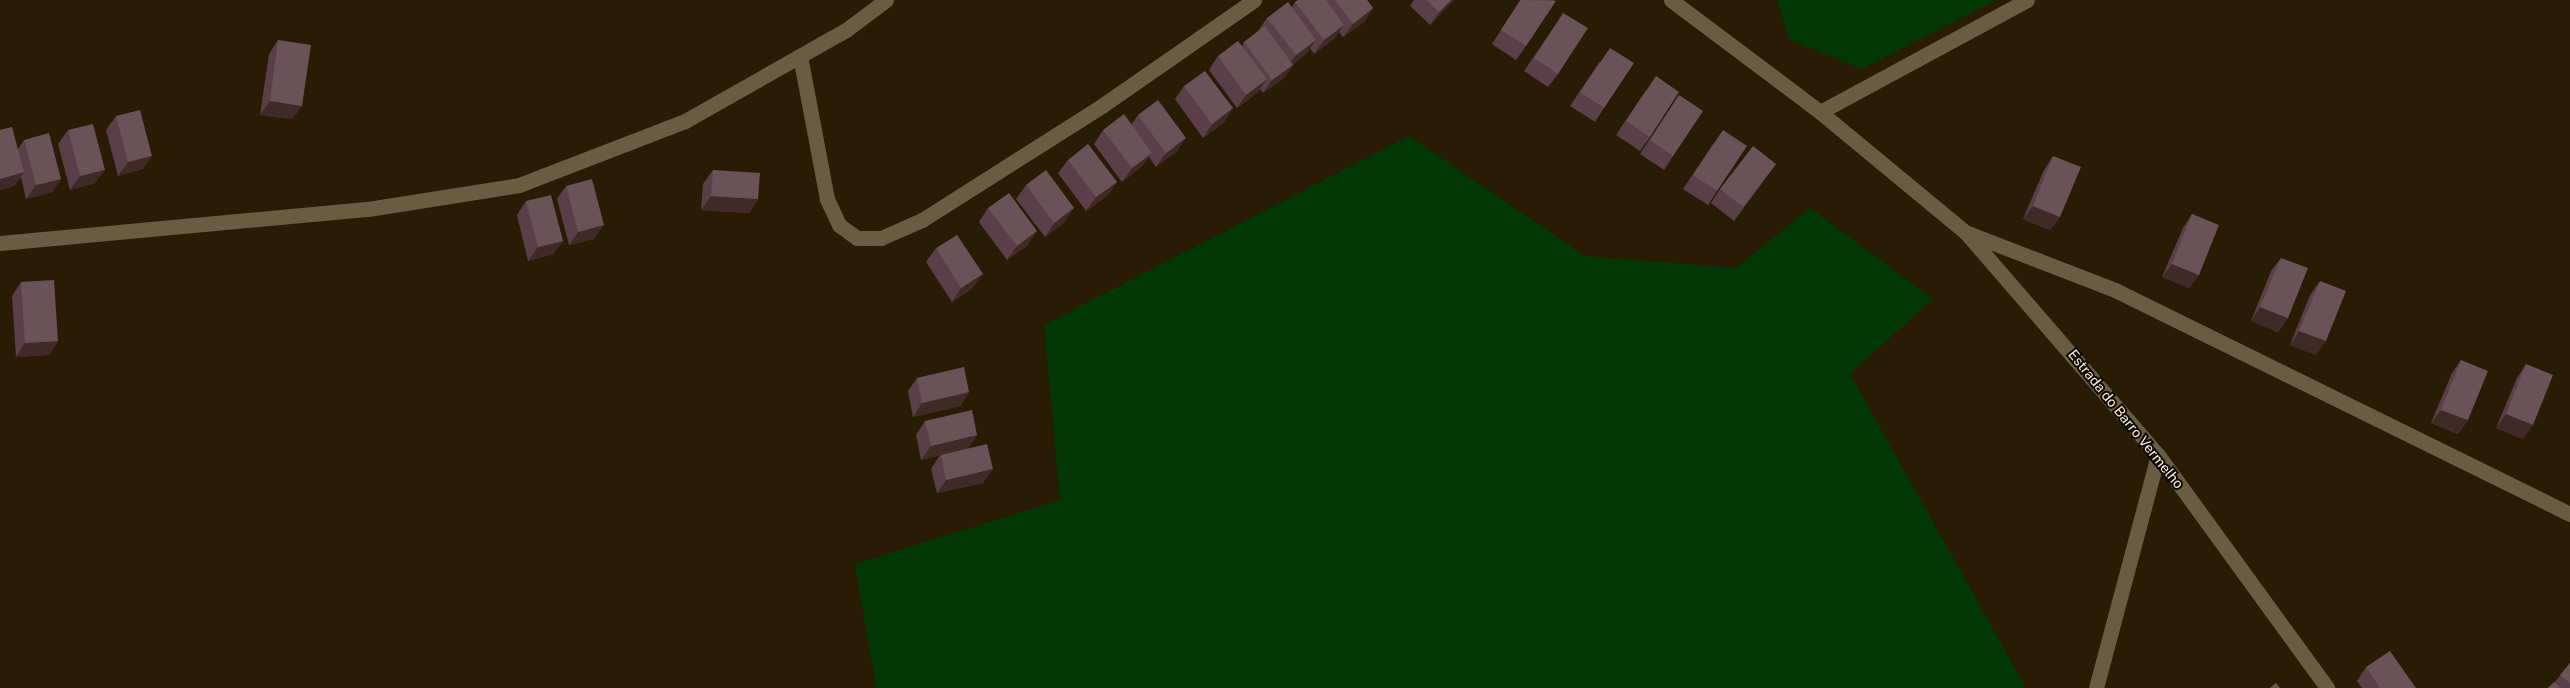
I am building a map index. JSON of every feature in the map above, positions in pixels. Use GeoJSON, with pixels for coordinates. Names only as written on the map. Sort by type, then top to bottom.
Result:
{"type":"FeatureCollection","features":[{"type":"Feature","properties":{"kind":"street"},"geometry":{"type":"LineString","coordinates":[[0,243],[368,209],[520,185],[686,121],[800,56],[886,0]]}},
{"type":"Feature","properties":{"kind":"street"},"geometry":{"type":"LineString","coordinates":[[800,56],[827,199],[839,225],[857,238],[881,238],[922,220],[1095,110],[1254,0]]}},
{"type":"Feature","properties":{"kind":"street"},"geometry":{"type":"LineString","coordinates":[[1671,0],[1820,112],[1965,232],[2115,290],[2570,514]]}},
{"type":"Feature","properties":{"kind":"street"},"geometry":{"type":"LineString","coordinates":[[1820,112],[2026,0]]}},
{"type":"Feature","properties":{"kind":"street","name":"Estrada do Barro Vermelho"},"geometry":{"type":"LineString","coordinates":[[1965,232],[2158,455],[2328,688]]}},
{"type":"Feature","properties":{"kind":"street"},"geometry":{"type":"LineString","coordinates":[[2096,688],[2158,455]]}},
{"type":"Feature","properties":{"kind":"green space"},"geometry":{"type":"Polygon","coordinates":[[[1777,0],[1996,0],[1862,69],[1789,39],[1777,0]]]}},
{"type":"Feature","properties":{"kind":"green space"},"geometry":{"type":"Polygon","coordinates":[[[1409,136],[1585,256],[1736,268],[1810,208],[1933,299],[1850,374],[2026,688],[876,688],[855,564],[1060,500],[1044,325],[1409,136]]]}},
{"type":"Feature","properties":{"kind":"building"},"geometry":{"type":"Polygon","coordinates":[[[1298,0],[1326,0],[1344,25],[1324,40],[1295,2],[1298,0]]]}},
{"type":"Feature","properties":{"kind":"building"},"geometry":{"type":"Polygon","coordinates":[[[1335,0],[1367,0],[1373,8],[1353,24],[1335,0]]]}},
{"type":"Feature","properties":{"kind":"building"},"geometry":{"type":"Polygon","coordinates":[[[1427,0],[1451,0],[1439,12],[1427,0]]]}},
{"type":"Feature","properties":{"kind":"building"},"geometry":{"type":"Polygon","coordinates":[[[1521,0],[1556,1],[1526,46],[1501,30],[1521,0]]]}},
{"type":"Feature","properties":{"kind":"building"},"geometry":{"type":"Polygon","coordinates":[[[1288,2],[1316,40],[1296,55],[1267,18],[1288,2]]]}},
{"type":"Feature","properties":{"kind":"building"},"geometry":{"type":"Polygon","coordinates":[[[1563,13],[1588,28],[1558,74],[1534,58],[1563,13]]]}},
{"type":"Feature","properties":{"kind":"building"},"geometry":{"type":"Polygon","coordinates":[[[1265,26],[1293,65],[1272,80],[1244,42],[1265,26]]]}},
{"type":"Feature","properties":{"kind":"building"},"geometry":{"type":"Polygon","coordinates":[[[278,40],[311,45],[302,106],[270,101],[278,40]]]}},
{"type":"Feature","properties":{"kind":"building"},"geometry":{"type":"Polygon","coordinates":[[[1238,41],[1267,79],[1246,95],[1218,56],[1238,41]]]}},
{"type":"Feature","properties":{"kind":"building"},"geometry":{"type":"Polygon","coordinates":[[[1610,48],[1634,63],[1604,108],[1580,92],[1610,48]]]}},
{"type":"Feature","properties":{"kind":"building"},"geometry":{"type":"Polygon","coordinates":[[[1205,71],[1233,108],[1212,124],[1184,86],[1205,71]]]}},
{"type":"Feature","properties":{"kind":"building"},"geometry":{"type":"Polygon","coordinates":[[[1656,76],[1679,92],[1650,137],[1626,121],[1656,76]]]}},
{"type":"Feature","properties":{"kind":"building"},"geometry":{"type":"Polygon","coordinates":[[[1679,95],[1703,111],[1673,156],[1650,140],[1679,95]]]}},
{"type":"Feature","properties":{"kind":"building"},"geometry":{"type":"Polygon","coordinates":[[[1158,100],[1186,138],[1166,153],[1138,115],[1158,100]]]}},
{"type":"Feature","properties":{"kind":"building"},"geometry":{"type":"Polygon","coordinates":[[[140,110],[152,156],[128,162],[116,116],[140,110]]]}},
{"type":"Feature","properties":{"kind":"building"},"geometry":{"type":"Polygon","coordinates":[[[1124,114],[1152,153],[1132,168],[1103,130],[1124,114]]]}},
{"type":"Feature","properties":{"kind":"building"},"geometry":{"type":"Polygon","coordinates":[[[93,124],[105,170],[80,176],[68,130],[93,124]]]}},
{"type":"Feature","properties":{"kind":"building"},"geometry":{"type":"Polygon","coordinates":[[[12,127],[24,172],[0,179],[0,130],[12,127]]]}},
{"type":"Feature","properties":{"kind":"building"},"geometry":{"type":"Polygon","coordinates":[[[1723,130],[1747,146],[1717,191],[1693,175],[1723,130]]]}},
{"type":"Feature","properties":{"kind":"building"},"geometry":{"type":"Polygon","coordinates":[[[49,133],[61,179],[36,185],[24,140],[49,133]]]}},
{"type":"Feature","properties":{"kind":"building"},"geometry":{"type":"Polygon","coordinates":[[[1088,144],[1117,182],[1096,197],[1068,160],[1088,144]]]}},
{"type":"Feature","properties":{"kind":"building"},"geometry":{"type":"Polygon","coordinates":[[[1753,146],[1776,164],[1743,207],[1720,189],[1753,146]]]}},
{"type":"Feature","properties":{"kind":"building"},"geometry":{"type":"Polygon","coordinates":[[[2053,156],[2081,167],[2060,217],[2033,206],[2053,156]]]}},
{"type":"Feature","properties":{"kind":"building"},"geometry":{"type":"Polygon","coordinates":[[[713,170],[760,173],[758,199],[711,196],[713,170]]]}},
{"type":"Feature","properties":{"kind":"building"},"geometry":{"type":"Polygon","coordinates":[[[1046,170],[1074,208],[1054,223],[1026,185],[1046,170]]]}},
{"type":"Feature","properties":{"kind":"building"},"geometry":{"type":"Polygon","coordinates":[[[592,179],[604,225],[578,232],[566,186],[592,179]]]}},
{"type":"Feature","properties":{"kind":"building"},"geometry":{"type":"Polygon","coordinates":[[[1009,193],[1037,231],[1017,246],[988,208],[1009,193]]]}},
{"type":"Feature","properties":{"kind":"building"},"geometry":{"type":"Polygon","coordinates":[[[551,195],[563,241],[538,247],[526,201],[551,195]]]}},
{"type":"Feature","properties":{"kind":"building"},"geometry":{"type":"Polygon","coordinates":[[[2192,214],[2219,225],[2199,275],[2172,264],[2192,214]]]}},
{"type":"Feature","properties":{"kind":"building"},"geometry":{"type":"Polygon","coordinates":[[[957,235],[983,274],[961,288],[936,248],[957,235]]]}},
{"type":"Feature","properties":{"kind":"building"},"geometry":{"type":"Polygon","coordinates":[[[2281,258],[2308,268],[2288,318],[2260,307],[2281,258]]]}},
{"type":"Feature","properties":{"kind":"building"},"geometry":{"type":"Polygon","coordinates":[[[54,280],[58,341],[25,343],[21,282],[54,280]]]}},
{"type":"Feature","properties":{"kind":"building"},"geometry":{"type":"Polygon","coordinates":[[[2320,281],[2346,291],[2326,341],[2299,331],[2320,281]]]}},
{"type":"Feature","properties":{"kind":"building"},"geometry":{"type":"Polygon","coordinates":[[[2461,360],[2488,371],[2468,420],[2441,410],[2461,360]]]}},
{"type":"Feature","properties":{"kind":"building"},"geometry":{"type":"Polygon","coordinates":[[[2526,364],[2553,375],[2533,425],[2506,414],[2526,364]]]}},
{"type":"Feature","properties":{"kind":"building"},"geometry":{"type":"Polygon","coordinates":[[[964,367],[969,392],[922,403],[917,378],[964,367]]]}},
{"type":"Feature","properties":{"kind":"building"},"geometry":{"type":"Polygon","coordinates":[[[972,410],[977,435],[931,446],[925,421],[972,410]]]}},
{"type":"Feature","properties":{"kind":"building"},"geometry":{"type":"Polygon","coordinates":[[[987,444],[993,469],[946,480],[941,455],[987,444]]]}},
{"type":"Feature","properties":{"kind":"building"},"geometry":{"type":"Polygon","coordinates":[[[2390,651],[2416,688],[2380,688],[2366,667],[2390,651]]]}},
{"type":"Feature","properties":{"kind":"building"},"geometry":{"type":"Polygon","coordinates":[[[2570,663],[2570,683],[2560,675],[2570,663]]]}},
{"type":"Feature","properties":{"kind":"building"},"geometry":{"type":"Polygon","coordinates":[[[2554,682],[2561,688],[2548,688],[2554,682]]]}},
{"type":"Feature","properties":{"kind":"building"},"geometry":{"type":"Polygon","coordinates":[[[2276,683],[2280,688],[2270,688],[2276,683]]]}}]}
